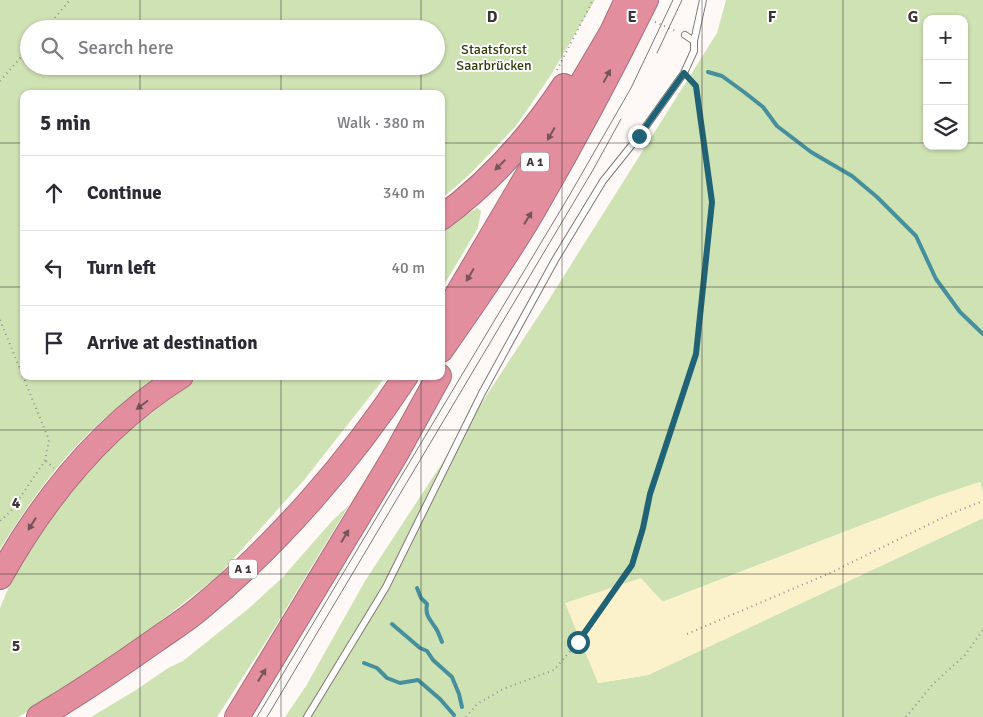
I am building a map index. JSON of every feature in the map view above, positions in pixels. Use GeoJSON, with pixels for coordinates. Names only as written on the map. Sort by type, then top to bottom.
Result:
{"type":"FeatureCollection","features":[{"type":"Feature","properties":{"kind":"highway"},"geometry":{"type":"LineString","coordinates":[[445,215],[479,187],[531,131],[625,0]]}},
{"type":"Feature","properties":{"kind":"highway","name":"A 1"},"geometry":{"type":"LineString","coordinates":[[445,315],[612,32],[625,0]]}},
{"type":"Feature","properties":{"kind":"highway","name":"A 1"},"geometry":{"type":"LineString","coordinates":[[445,344],[533,211],[648,10]]}},
{"type":"Feature","properties":{"kind":"highway"},"geometry":{"type":"LineString","coordinates":[[445,364],[502,260]]}},
{"type":"Feature","properties":{"kind":"highway"},"geometry":{"type":"LineString","coordinates":[[0,578],[38,514],[97,443],[127,416],[176,380]]}},
{"type":"Feature","properties":{"kind":"highway","name":"A 1"},"geometry":{"type":"LineString","coordinates":[[39,717],[112,671],[198,610],[234,579],[315,494],[387,405],[403,380]]}},
{"type":"Feature","properties":{"kind":"highway","name":"A 1"},"geometry":{"type":"LineString","coordinates":[[66,717],[120,683],[162,653],[208,619],[249,585],[327,505],[400,411],[421,380]]}},
{"type":"Feature","properties":{"kind":"highway"},"geometry":{"type":"LineString","coordinates":[[236,717],[396,454],[437,380]]}},
{"type":"Feature","properties":{"kind":"lane"},"geometry":{"type":"LineString","coordinates":[[307,717],[386,587],[482,393],[582,214],[603,181],[639,136],[684,73],[694,50],[694,41],[704,0]]}},
{"type":"Feature","properties":{"kind":"lane"},"geometry":{"type":"LineString","coordinates":[[685,36],[694,41]]}},
{"type":"Feature","properties":{"kind":"path"},"geometry":{"type":"LineString","coordinates":[[53,20],[70,0]]}},
{"type":"Feature","properties":{"kind":"path"},"geometry":{"type":"LineString","coordinates":[[648,10],[685,36]]}},
{"type":"Feature","properties":{"kind":"path"},"geometry":{"type":"LineString","coordinates":[[0,81],[20,58]]}},
{"type":"Feature","properties":{"kind":"path"},"geometry":{"type":"LineString","coordinates":[[466,717],[478,704],[503,689],[554,670],[578,642],[632,565],[643,528],[650,494],[696,354],[712,202],[696,86],[684,73]]}},
{"type":"Feature","properties":{"kind":"path"},"geometry":{"type":"LineString","coordinates":[[0,320],[20,369]]}},
{"type":"Feature","properties":{"kind":"path"},"geometry":{"type":"LineString","coordinates":[[0,521],[10,512],[45,461],[49,440],[24,380]]}},
{"type":"Feature","properties":{"kind":"path"},"geometry":{"type":"LineString","coordinates":[[687,634],[830,573],[950,514],[983,501]]}},
{"type":"Feature","properties":{"kind":"path"},"geometry":{"type":"LineString","coordinates":[[906,717],[933,684],[965,655],[983,630]]}},
{"type":"Feature","properties":{"kind":"green space","name":"Staatsforst Saarbrücken"},"geometry":{"type":"Polygon","coordinates":[[[0,0],[595,0],[551,75],[516,126],[468,176],[445,196],[445,90],[20,90],[20,380],[154,380],[105,418],[75,447],[41,489],[0,549],[0,0]]]}},
{"type":"Feature","properties":{"kind":"green space"},"geometry":{"type":"Polygon","coordinates":[[[726,0],[983,0],[983,493],[980,482],[935,497],[662,602],[598,683],[648,675],[983,518],[983,717],[285,717],[306,686],[365,581],[543,309],[717,33],[726,0]]]}},
{"type":"Feature","properties":{"kind":"green space"},"geometry":{"type":"Polygon","coordinates":[[[477,208],[481,211],[478,228],[445,283],[445,228],[477,208]]]}},
{"type":"Feature","properties":{"kind":"green space"},"geometry":{"type":"Polygon","coordinates":[[[195,380],[383,380],[304,480],[218,576],[149,630],[59,694],[18,717],[0,717],[0,608],[13,577],[40,530],[71,488],[125,433],[195,380]]]}},
{"type":"Feature","properties":{"kind":"green space"},"geometry":{"type":"Polygon","coordinates":[[[349,505],[272,632],[217,717],[91,717],[168,668],[183,661],[248,609],[282,578],[332,521],[349,505]]]}},
{"type":"Feature","properties":{"kind":"sand"},"geometry":{"type":"Polygon","coordinates":[[[980,482],[983,493],[983,518],[648,675],[598,683],[565,603],[641,578],[663,602],[935,497],[980,482]]]}},
{"type":"Feature","properties":{"kind":"waterway"},"geometry":{"type":"LineString","coordinates":[[708,72],[722,76],[744,92],[763,107],[777,126],[811,152],[852,176],[877,197],[916,236],[936,279],[960,312],[983,334]]}},
{"type":"Feature","properties":{"kind":"waterway"},"geometry":{"type":"LineString","coordinates":[[417,588],[421,598],[427,604],[428,616],[442,642]]}},
{"type":"Feature","properties":{"kind":"waterway"},"geometry":{"type":"LineString","coordinates":[[392,624],[420,648],[427,651],[433,660],[452,677],[462,707]]}},
{"type":"Feature","properties":{"kind":"waterway"},"geometry":{"type":"LineString","coordinates":[[364,663],[377,668],[387,678],[400,683],[418,680],[440,699],[454,715]]}},
{"type":"Feature","properties":{"kind":"tram line"},"geometry":{"type":"LineString","coordinates":[[257,717],[569,196],[631,88],[673,0]]}},
{"type":"Feature","properties":{"kind":"tram line"},"geometry":{"type":"LineString","coordinates":[[657,53],[682,0]]}},
{"type":"Feature","properties":{"kind":"tram line"},"geometry":{"type":"LineString","coordinates":[[267,717],[593,170],[621,119]]}},
{"type":"Feature","properties":{"kind":"route"},"geometry":{"type":"LineString","coordinates":[[578,642],[632,565],[643,528],[650,494],[696,354],[712,202],[696,86],[684,73],[639,136]]}}]}
